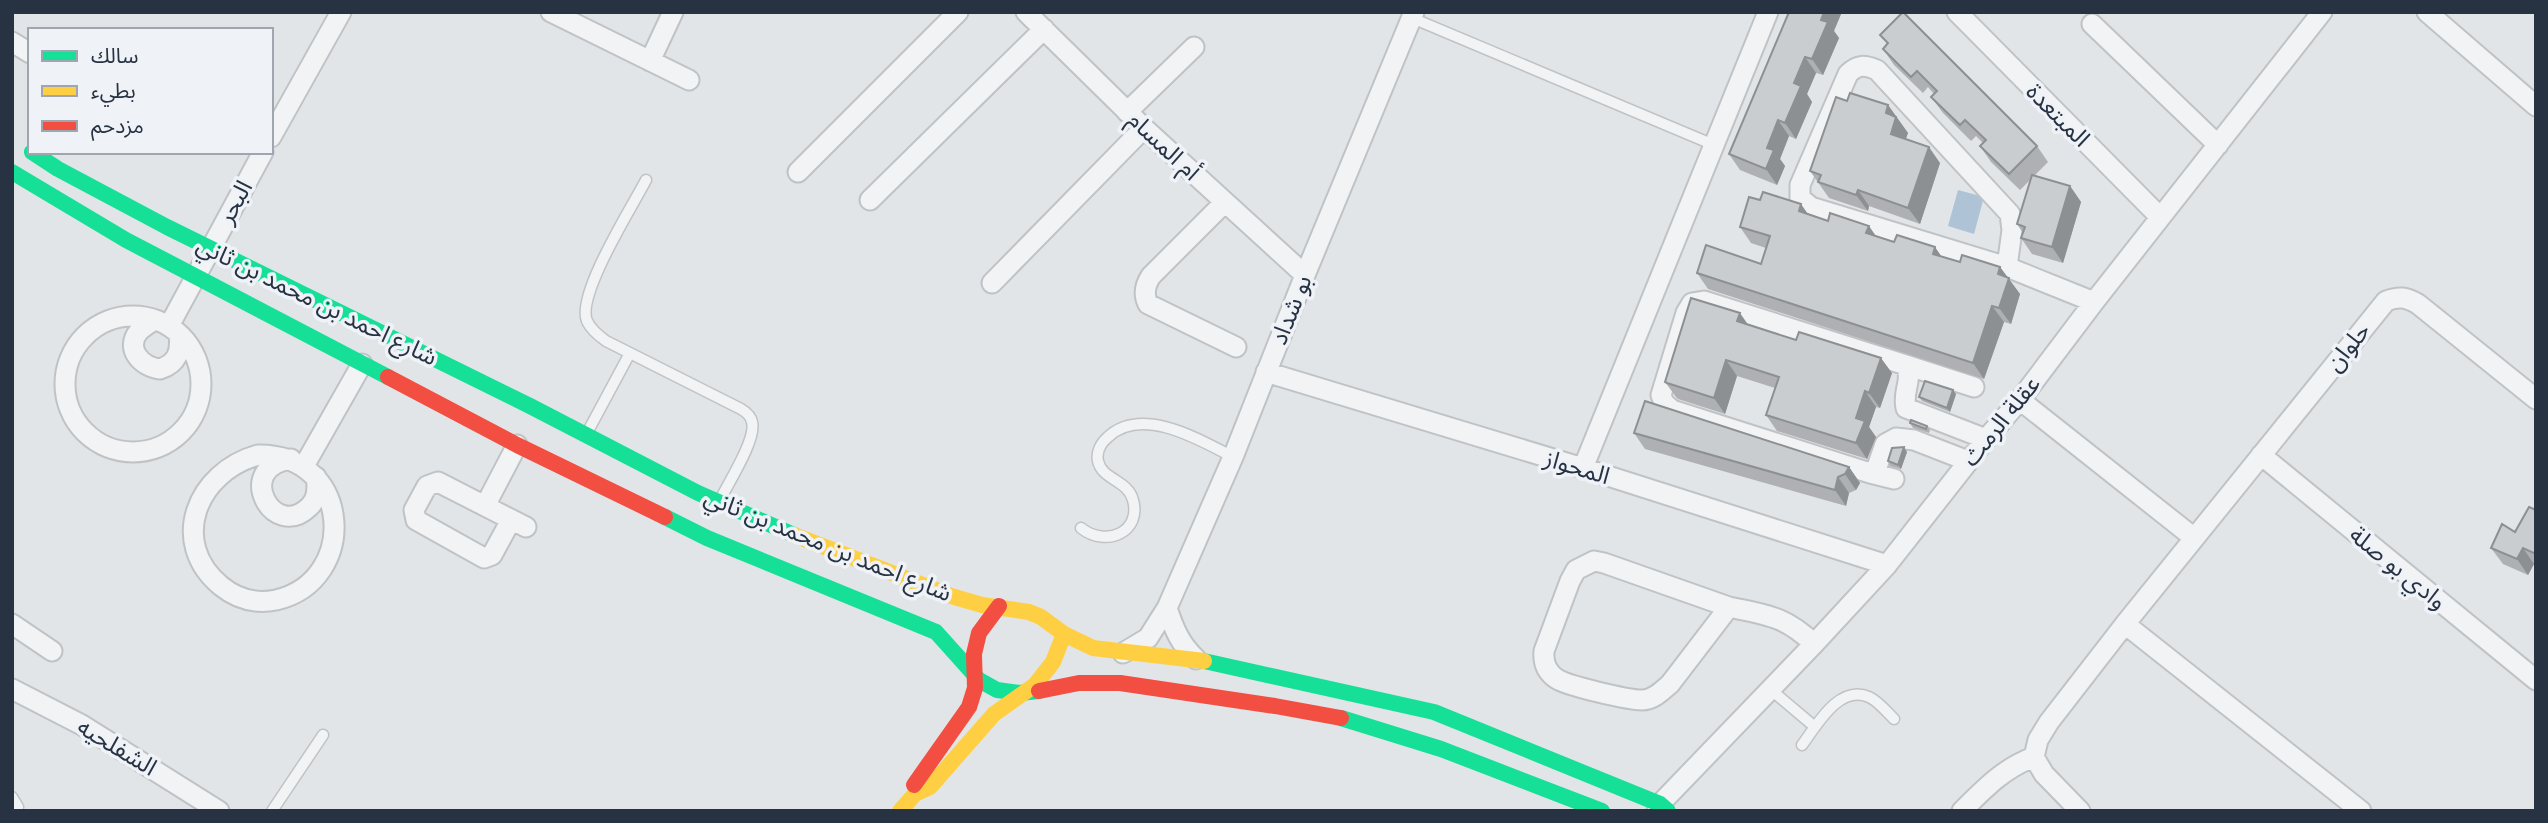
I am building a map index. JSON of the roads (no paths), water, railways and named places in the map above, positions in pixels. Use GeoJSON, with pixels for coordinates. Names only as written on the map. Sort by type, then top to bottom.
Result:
{"type":"FeatureCollection","features":[{"type":"Feature","properties":{"kind":"street"},"geometry":{"type":"LineString","coordinates":[[273,133],[341,12]]}},
{"type":"Feature","properties":{"kind":"street"},"geometry":{"type":"LineString","coordinates":[[551,12],[689,80]]}},
{"type":"Feature","properties":{"kind":"street"},"geometry":{"type":"LineString","coordinates":[[650,61],[673,12]]}},
{"type":"Feature","properties":{"kind":"street"},"geometry":{"type":"LineString","coordinates":[[798,172],[958,12]]}},
{"type":"Feature","properties":{"kind":"street","name":"أم المسام"},"geometry":{"type":"LineString","coordinates":[[1026,12],[1127,112],[1305,275]]}},
{"type":"Feature","properties":{"kind":"street"},"geometry":{"type":"LineString","coordinates":[[1583,468],[1768,12]]}},
{"type":"Feature","properties":{"kind":"street","name":"المبتعدة"},"geometry":{"type":"LineString","coordinates":[[1957,12],[2160,217]]}},
{"type":"Feature","properties":{"kind":"street","name":"عقلة الرمث"},"geometry":{"type":"LineString","coordinates":[[1662,809],[1886,565],[2020,400],[2322,12]]}},
{"type":"Feature","properties":{"kind":"street"},"geometry":{"type":"LineString","coordinates":[[2427,12],[2536,106]]}},
{"type":"Feature","properties":{"kind":"street","name":"بو شداد"},"geometry":{"type":"LineString","coordinates":[[1123,653],[1148,638],[1167,608],[1233,457],[1413,15]]}},
{"type":"Feature","properties":{"kind":"street"},"geometry":{"type":"LineString","coordinates":[[2092,24],[2218,145]]}},
{"type":"Feature","properties":{"kind":"street"},"geometry":{"type":"LineString","coordinates":[[870,200],[1044,29]]}},
{"type":"Feature","properties":{"kind":"street"},"geometry":{"type":"LineString","coordinates":[[12,42],[28,52]]}},
{"type":"Feature","properties":{"kind":"street"},"geometry":{"type":"LineString","coordinates":[[1127,112],[1194,47]]}},
{"type":"Feature","properties":{"kind":"street"},"geometry":{"type":"LineString","coordinates":[[2007,267],[2012,230],[2010,214],[1877,70],[1865,65],[1855,67],[1848,74],[1800,186],[1800,198],[1811,208],[2007,267],[2094,302]]}},
{"type":"Feature","properties":{"kind":"street"},"geometry":{"type":"LineString","coordinates":[[992,283],[1144,128]]}},
{"type":"Feature","properties":{"kind":"street","name":"شارع احمد بن محمد بن ثاني"},"geometry":{"type":"LineString","coordinates":[[37,154],[58,169],[209,248],[754,519],[951,596],[982,605],[1028,612],[1093,648],[1196,659],[1434,712],[1662,809]]}},
{"type":"Feature","properties":{"kind":"street","name":"البحر"},"geometry":{"type":"LineString","coordinates":[[167,326],[262,154]]}},
{"type":"Feature","properties":{"kind":"street","name":"شارع احمد بن محمد بن ثاني"},"geometry":{"type":"LineString","coordinates":[[12,172],[126,240],[517,446],[708,538],[936,632],[976,676],[997,690],[1023,694],[1077,683],[1107,683],[1257,703],[1342,719],[1467,758],[1602,811]]}},
{"type":"Feature","properties":{"kind":"street"},"geometry":{"type":"LineString","coordinates":[[1224,203],[1151,276],[1146,283],[1145,299],[1148,304],[1236,346]]}},
{"type":"Feature","properties":{"kind":"street","name":"حلوان"},"geometry":{"type":"LineString","coordinates":[[2034,757],[2038,740],[2049,722],[2193,537],[2386,301],[2397,297],[2409,298],[2536,399]]}},
{"type":"Feature","properties":{"kind":"street"},"geometry":{"type":"LineString","coordinates":[[1894,479],[1672,410],[1664,403],[1661,395],[1686,313],[1692,303],[1704,301],[1973,387]]}},
{"type":"Feature","properties":{"kind":"street"},"geometry":{"type":"LineString","coordinates":[[130,316],[167,326],[195,355],[200,368],[201,394],[192,419],[174,439],[149,451],[123,452],[97,443],[78,425],[66,401],[65,374],[68,361],[82,338],[104,322],[130,316]]}},
{"type":"Feature","properties":{"kind":"street"},"geometry":{"type":"LineString","coordinates":[[304,467],[362,364]]}},
{"type":"Feature","properties":{"kind":"street"},"geometry":{"type":"LineString","coordinates":[[1906,365],[1910,376],[1904,397],[1906,408],[1986,439]]}},
{"type":"Feature","properties":{"kind":"street","name":"المحواز"},"geometry":{"type":"LineString","coordinates":[[1266,372],[1583,468],[1886,565]]}},
{"type":"Feature","properties":{"kind":"street"},"geometry":{"type":"LineString","coordinates":[[2020,400],[2193,537]]}},
{"type":"Feature","properties":{"kind":"street"},"geometry":{"type":"LineString","coordinates":[[1870,473],[1877,467],[1885,444],[1896,438],[1914,440],[1968,461]]}},
{"type":"Feature","properties":{"kind":"street"},"geometry":{"type":"LineString","coordinates":[[485,506],[517,446]]}},
{"type":"Feature","properties":{"kind":"street"},"geometry":{"type":"LineString","coordinates":[[258,455],[274,455],[304,467],[326,490],[334,522],[329,554],[310,581],[290,595],[266,602],[235,596],[222,587],[202,564],[194,534],[197,511],[206,489],[228,467],[258,455]]}},
{"type":"Feature","properties":{"kind":"street","name":"وادي بو صلة"},"geometry":{"type":"LineString","coordinates":[[2261,455],[2536,680]]}},
{"type":"Feature","properties":{"kind":"street"},"geometry":{"type":"LineString","coordinates":[[438,482],[485,506],[518,523],[492,555],[484,558],[416,520],[414,516],[414,510],[424,491],[432,483],[438,482]]}},
{"type":"Feature","properties":{"kind":"street"},"geometry":{"type":"LineString","coordinates":[[1729,607],[1670,684],[1659,694],[1644,701],[1563,682],[1549,671],[1543,661],[1544,650],[1570,581],[1576,570],[1594,561],[1729,607],[1782,619],[1801,631],[1814,644]]}},
{"type":"Feature","properties":{"kind":"street"},"geometry":{"type":"LineString","coordinates":[[915,794],[914,786],[918,777],[969,707],[976,676],[974,654],[979,633],[999,606]]}},
{"type":"Feature","properties":{"kind":"street"},"geometry":{"type":"LineString","coordinates":[[1167,608],[1175,633],[1196,659]]}},
{"type":"Feature","properties":{"kind":"street"},"geometry":{"type":"LineString","coordinates":[[12,624],[52,650]]}},
{"type":"Feature","properties":{"kind":"street"},"geometry":{"type":"LineString","coordinates":[[2125,624],[2361,811]]}},
{"type":"Feature","properties":{"kind":"street"},"geometry":{"type":"LineString","coordinates":[[900,811],[915,794],[930,787],[994,714],[1040,680],[1053,662],[1064,634]]}},
{"type":"Feature","properties":{"kind":"street","name":"الشفلحيه"},"geometry":{"type":"LineString","coordinates":[[12,689],[82,724],[219,811]]}},
{"type":"Feature","properties":{"kind":"street"},"geometry":{"type":"LineString","coordinates":[[1962,811],[1995,778],[2015,764],[2034,757],[2044,774],[2080,811]]}},
{"type":"Feature","properties":{"kind":"lane"},"geometry":{"type":"LineString","coordinates":[[1413,15],[1714,145]]}},
{"type":"Feature","properties":{"kind":"lane"},"geometry":{"type":"LineString","coordinates":[[646,180],[592,281],[585,304],[587,321],[592,330],[606,341],[741,409],[751,420],[753,427],[749,442],[719,502]]}},
{"type":"Feature","properties":{"kind":"lane"},"geometry":{"type":"LineString","coordinates":[[586,437],[630,353]]}},
{"type":"Feature","properties":{"kind":"lane"},"geometry":{"type":"LineString","coordinates":[[1081,528],[1095,537],[1112,537],[1127,527],[1133,516],[1133,498],[1127,488],[1106,474],[1098,463],[1098,455],[1105,439],[1124,428],[1146,423],[1209,444],[1233,457]]}},
{"type":"Feature","properties":{"kind":"lane"},"geometry":{"type":"LineString","coordinates":[[1770,689],[1815,727]]}},
{"type":"Feature","properties":{"kind":"lane"},"geometry":{"type":"LineString","coordinates":[[1801,745],[1841,698],[1854,694],[1869,697],[1894,719]]}},
{"type":"Feature","properties":{"kind":"lane"},"geometry":{"type":"LineString","coordinates":[[272,811],[323,735]]}},
{"type":"Feature","properties":{"kind":"lane"},"geometry":{"type":"LineString","coordinates":[[12,797],[18,807],[17,811]]}},
{"type":"Feature","properties":{"kind":"water"},"geometry":{"type":"Polygon","coordinates":[[[1958,190],[1984,197],[1974,234],[1948,226],[1958,190]]]}}]}
